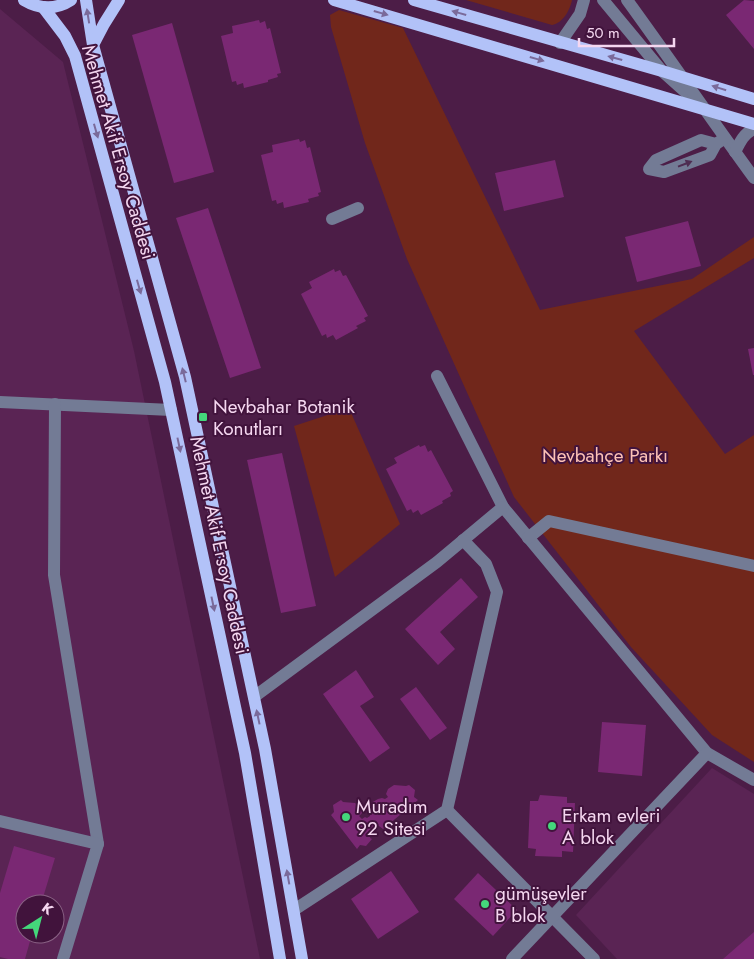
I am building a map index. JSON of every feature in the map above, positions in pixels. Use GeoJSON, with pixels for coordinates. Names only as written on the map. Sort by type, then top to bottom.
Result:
{"type":"FeatureCollection","features":[{"type":"Feature","properties":{"kind":"main road"},"geometry":{"type":"LineString","coordinates":[[24,0],[32,5],[43,7],[55,7],[71,0]]}},
{"type":"Feature","properties":{"kind":"main road","name":"Mehmet Akif Ersoy Caddesi"},"geometry":{"type":"LineString","coordinates":[[86,0],[93,45],[185,377],[265,749],[302,959]]}},
{"type":"Feature","properties":{"kind":"main road"},"geometry":{"type":"LineString","coordinates":[[93,45],[120,0]]}},
{"type":"Feature","properties":{"kind":"main road"},"geometry":{"type":"LineString","coordinates":[[334,0],[754,124]]}},
{"type":"Feature","properties":{"kind":"main road"},"geometry":{"type":"LineString","coordinates":[[414,0],[754,99]]}},
{"type":"Feature","properties":{"kind":"main road","name":"Mehmet Akif Ersoy Caddesi"},"geometry":{"type":"LineString","coordinates":[[43,7],[65,36],[75,56],[172,410],[245,753],[280,959]]}},
{"type":"Feature","properties":{"kind":"main road"},"geometry":{"type":"LineString","coordinates":[[235,703],[254,697]]}},
{"type":"Feature","properties":{"kind":"main road"},"geometry":{"type":"LineString","coordinates":[[273,916],[294,910]]}},
{"type":"Feature","properties":{"kind":"street"},"geometry":{"type":"LineString","coordinates":[[560,43],[580,14],[584,0]]}},
{"type":"Feature","properties":{"kind":"street"},"geometry":{"type":"LineString","coordinates":[[603,0],[662,71],[703,108]]}},
{"type":"Feature","properties":{"kind":"street"},"geometry":{"type":"LineString","coordinates":[[627,0],[684,78],[703,108],[720,141],[735,152],[754,178]]}},
{"type":"Feature","properties":{"kind":"street"},"geometry":{"type":"LineString","coordinates":[[735,152],[747,132],[754,129]]}},
{"type":"Feature","properties":{"kind":"street"},"geometry":{"type":"LineString","coordinates":[[332,219],[358,208]]}},
{"type":"Feature","properties":{"kind":"street"},"geometry":{"type":"LineString","coordinates":[[437,376],[502,507],[708,752],[754,780]]}},
{"type":"Feature","properties":{"kind":"street"},"geometry":{"type":"LineString","coordinates":[[0,402],[172,410]]}},
{"type":"Feature","properties":{"kind":"street"},"geometry":{"type":"LineString","coordinates":[[55,404],[54,576],[98,844],[63,959]]}},
{"type":"Feature","properties":{"kind":"street"},"geometry":{"type":"LineString","coordinates":[[254,697],[437,562],[502,507]]}},
{"type":"Feature","properties":{"kind":"street"},"geometry":{"type":"LineString","coordinates":[[528,538],[549,521],[754,566]]}},
{"type":"Feature","properties":{"kind":"street"},"geometry":{"type":"LineString","coordinates":[[294,910],[446,810],[497,592],[486,564],[463,540]]}},
{"type":"Feature","properties":{"kind":"street"},"geometry":{"type":"LineString","coordinates":[[512,959],[708,752]]}},
{"type":"Feature","properties":{"kind":"street"},"geometry":{"type":"LineString","coordinates":[[446,810],[594,959]]}},
{"type":"Feature","properties":{"kind":"street"},"geometry":{"type":"LineString","coordinates":[[0,821],[98,844]]}},
{"type":"Feature","properties":{"kind":"shaded area"},"geometry":{"type":"Polygon","coordinates":[[[0,9],[63,62],[134,351],[260,959],[0,959],[0,9]]]}},
{"type":"Feature","properties":{"kind":"shaded area"},"geometry":{"type":"Polygon","coordinates":[[[712,768],[754,794],[754,959],[617,959],[576,915],[712,768]]]}},
{"type":"Feature","properties":{"kind":"green space"},"geometry":{"type":"Polygon","coordinates":[[[466,0],[572,0],[570,8],[565,15],[559,22],[552,25],[466,0]]]}},
{"type":"Feature","properties":{"kind":"green space","name":"Nevbahçe Parkı"},"geometry":{"type":"Polygon","coordinates":[[[339,10],[403,28],[540,310],[692,279],[754,237],[754,258],[634,331],[725,454],[754,435],[754,762],[712,735],[631,647],[514,497],[407,259],[365,143],[331,27],[330,15],[339,10]]]}},
{"type":"Feature","properties":{"kind":"green space"},"geometry":{"type":"Polygon","coordinates":[[[349,408],[400,524],[335,577],[294,426],[349,408]]]}},
{"type":"Feature","properties":{"kind":"building"},"geometry":{"type":"Polygon","coordinates":[[[744,0],[754,1],[754,49],[726,15],[744,0]]]}},
{"type":"Feature","properties":{"kind":"building"},"geometry":{"type":"Polygon","coordinates":[[[259,20],[260,23],[265,21],[267,29],[270,28],[281,73],[277,74],[278,77],[268,80],[268,82],[244,88],[243,83],[237,85],[236,81],[232,82],[221,36],[233,33],[232,26],[259,20]]]}},
{"type":"Feature","properties":{"kind":"building"},"geometry":{"type":"Polygon","coordinates":[[[172,23],[214,172],[174,183],[132,35],[172,23]]]}},
{"type":"Feature","properties":{"kind":"building"},"geometry":{"type":"Polygon","coordinates":[[[299,139],[300,142],[305,140],[307,148],[310,147],[321,192],[318,193],[319,196],[308,199],[309,202],[284,208],[283,202],[277,204],[276,200],[272,201],[261,155],[273,152],[272,145],[299,139]]]}},
{"type":"Feature","properties":{"kind":"building"},"geometry":{"type":"Polygon","coordinates":[[[555,160],[564,197],[504,211],[495,173],[555,160]]]}},
{"type":"Feature","properties":{"kind":"building"},"geometry":{"type":"Polygon","coordinates":[[[208,208],[261,368],[230,378],[176,218],[208,208]]]}},
{"type":"Feature","properties":{"kind":"building"},"geometry":{"type":"Polygon","coordinates":[[[688,221],[701,266],[637,282],[625,237],[688,221]]]}},
{"type":"Feature","properties":{"kind":"building"},"geometry":{"type":"Polygon","coordinates":[[[334,269],[335,272],[340,270],[343,276],[346,275],[368,316],[364,318],[366,321],[356,326],[358,328],[336,340],[333,335],[327,338],[326,334],[322,336],[301,294],[312,288],[309,282],[334,269]]]}},
{"type":"Feature","properties":{"kind":"building"},"geometry":{"type":"Polygon","coordinates":[[[754,348],[754,375],[753,375],[748,349],[754,348]]]}},
{"type":"Feature","properties":{"kind":"building"},"geometry":{"type":"Polygon","coordinates":[[[419,445],[420,447],[425,445],[428,452],[431,450],[453,491],[450,493],[451,496],[442,501],[443,503],[421,515],[418,510],[413,513],[411,509],[407,511],[386,469],[397,463],[394,458],[419,445]]]}},
{"type":"Feature","properties":{"kind":"building"},"geometry":{"type":"Polygon","coordinates":[[[282,453],[316,606],[281,613],[247,460],[282,453]]]}},
{"type":"Feature","properties":{"kind":"building"},"geometry":{"type":"Polygon","coordinates":[[[461,578],[478,597],[440,632],[455,649],[438,665],[405,629],[461,578]]]}},
{"type":"Feature","properties":{"kind":"building"},"geometry":{"type":"Polygon","coordinates":[[[356,670],[374,697],[360,706],[390,748],[370,762],[323,694],[356,670]]]}},
{"type":"Feature","properties":{"kind":"building"},"geometry":{"type":"Polygon","coordinates":[[[416,687],[447,728],[430,740],[400,699],[416,687]]]}},
{"type":"Feature","properties":{"kind":"building","name":"Erkam evleri A blok"},"geometry":{"type":"Polygon","coordinates":[[[602,722],[646,725],[642,776],[598,772],[602,722]]]}},
{"type":"Feature","properties":{"kind":"building","name":"Muradım 92 Sitesi"},"geometry":{"type":"Polygon","coordinates":[[[394,785],[409,785],[415,790],[414,797],[418,800],[383,829],[379,826],[373,826],[370,838],[372,839],[366,846],[360,845],[357,849],[331,815],[334,812],[333,805],[341,800],[343,802],[355,803],[362,809],[362,813],[359,816],[362,819],[367,818],[370,816],[371,803],[388,797],[386,794],[388,789],[394,785]]]}},
{"type":"Feature","properties":{"kind":"building","name":"Erkam evleri A blok"},"geometry":{"type":"Polygon","coordinates":[[[540,795],[567,797],[567,803],[575,803],[573,852],[562,851],[562,857],[535,856],[536,849],[528,848],[530,801],[538,801],[540,795]]]}},
{"type":"Feature","properties":{"kind":"building"},"geometry":{"type":"Polygon","coordinates":[[[14,846],[55,858],[44,894],[15,894],[15,944],[29,944],[25,959],[0,957],[0,893],[14,846]]]}},
{"type":"Feature","properties":{"kind":"building"},"geometry":{"type":"Polygon","coordinates":[[[391,871],[419,912],[378,939],[351,899],[391,871]]]}},
{"type":"Feature","properties":{"kind":"building","name":"gümüşevler B blok"},"geometry":{"type":"Polygon","coordinates":[[[478,873],[517,910],[493,936],[454,899],[478,873]]]}},
{"type":"Feature","properties":{"kind":"building"},"geometry":{"type":"Polygon","coordinates":[[[754,932],[754,959],[723,959],[754,932]]]}},
{"type":"Feature","properties":{"kind":"place","name":"Nevbahar Botanik Konutları"},"geometry":{"type":"Point","coordinates":[203,417]}},
{"type":"Feature","properties":{"kind":"place","name":"Muradım 92 Sitesi"},"geometry":{"type":"Point","coordinates":[346,817]}},
{"type":"Feature","properties":{"kind":"place","name":"Erkam evleri A blok"},"geometry":{"type":"Point","coordinates":[552,826]}},
{"type":"Feature","properties":{"kind":"place","name":"gümüşevler B blok"},"geometry":{"type":"Point","coordinates":[485,904]}}]}
